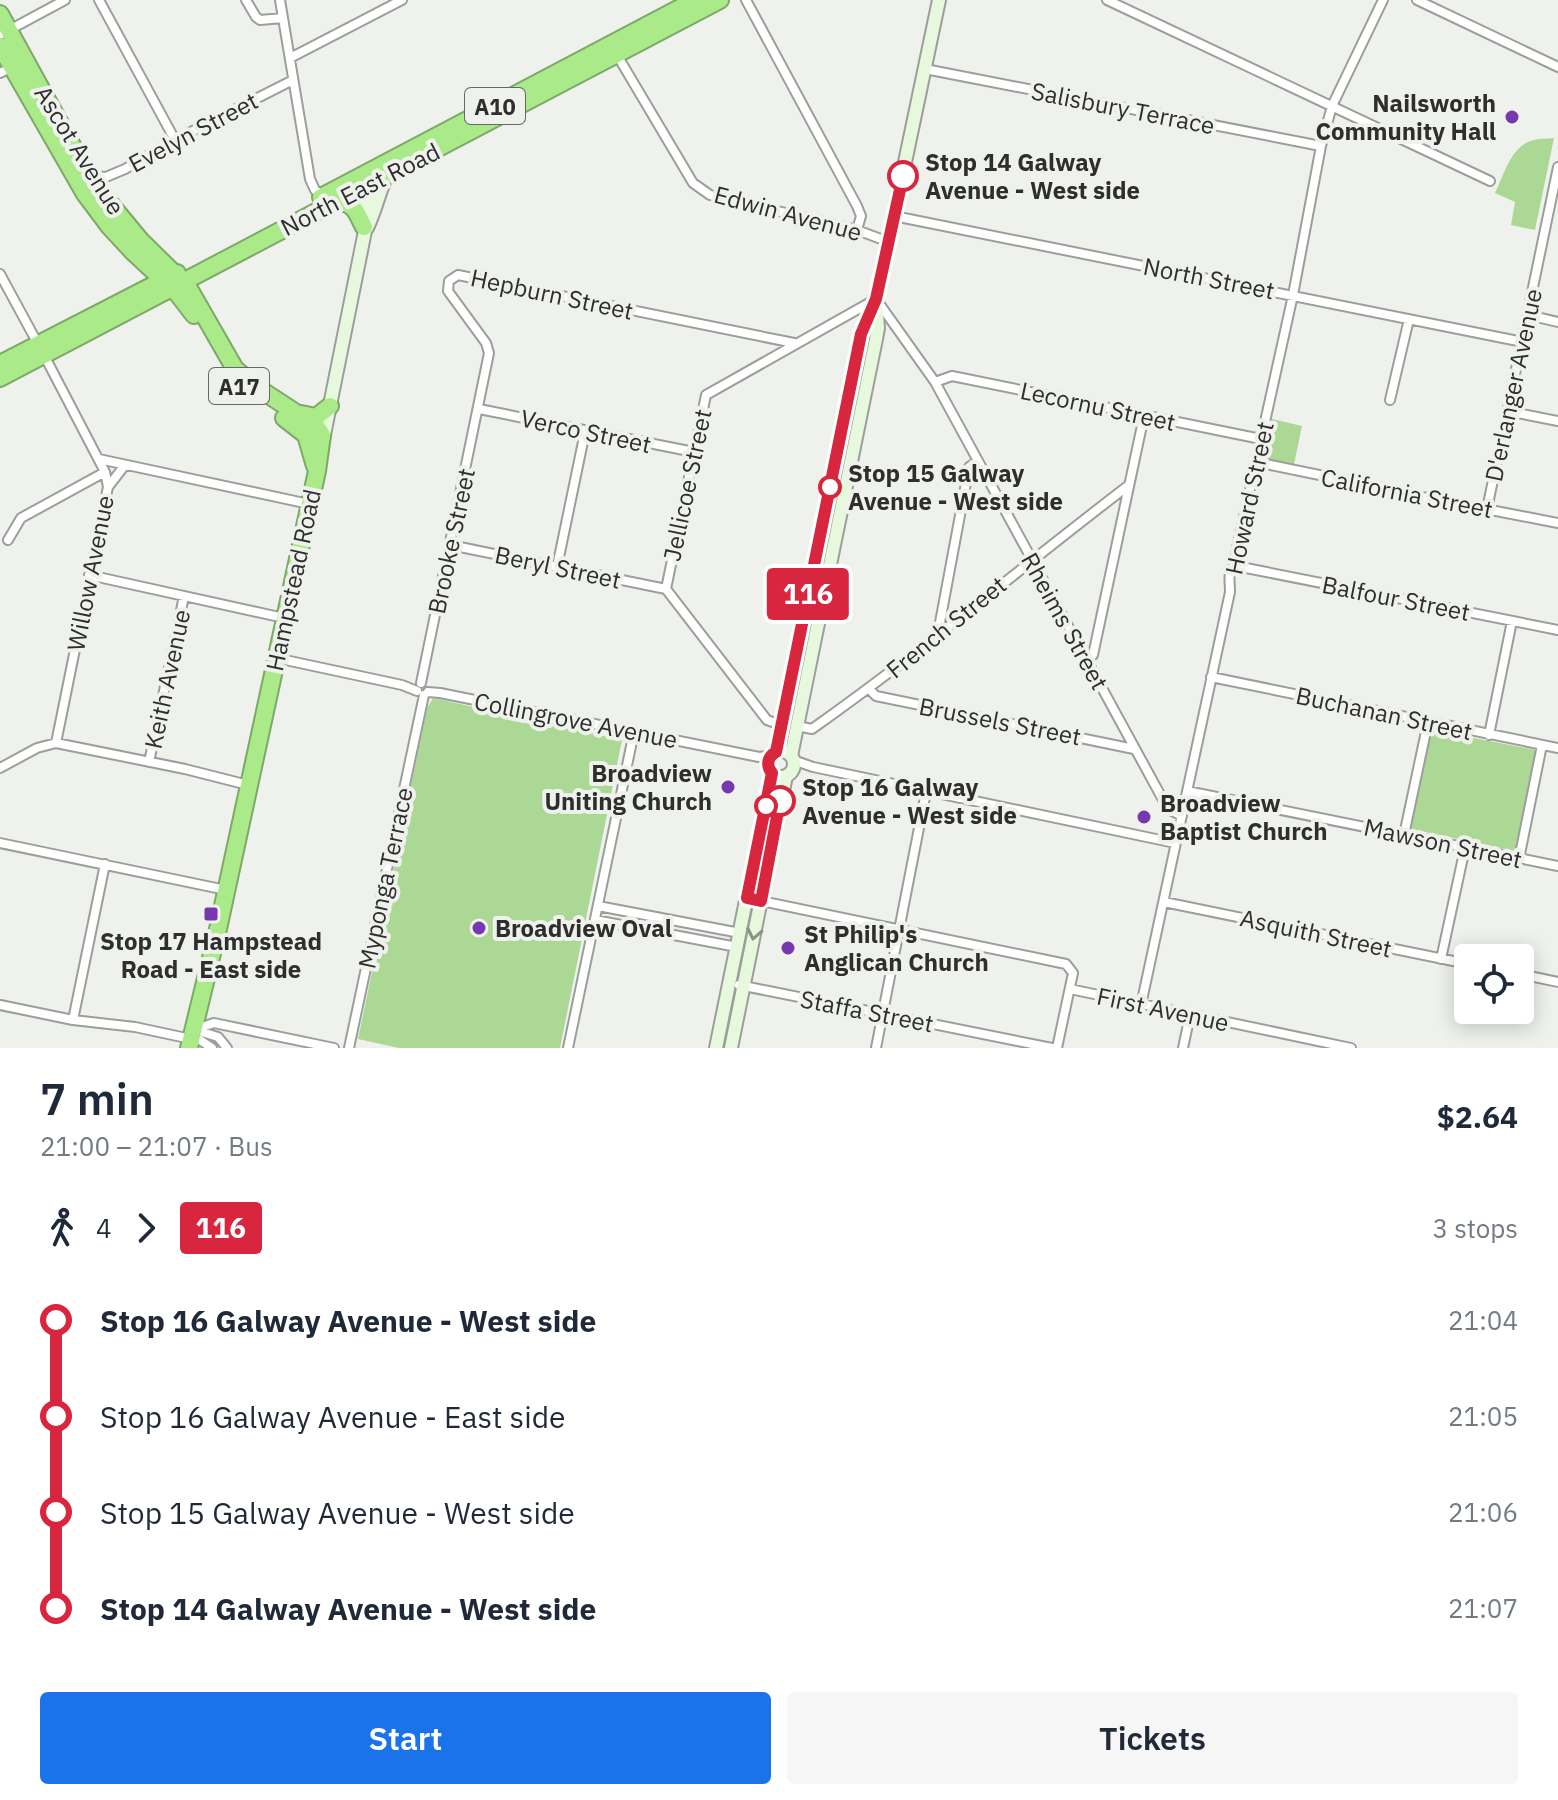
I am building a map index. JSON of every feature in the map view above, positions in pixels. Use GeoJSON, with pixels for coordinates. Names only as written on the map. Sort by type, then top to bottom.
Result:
{"type":"FeatureCollection","features":[{"type":"Feature","properties":{"kind":"highway","name":"North East Road"},"geometry":{"type":"LineString","coordinates":[[383,171],[695,0]]}},
{"type":"Feature","properties":{"kind":"highway","name":"North East Road"},"geometry":{"type":"LineString","coordinates":[[0,364],[40,349],[173,281],[324,194],[383,171],[617,55],[679,9],[720,0]]}},
{"type":"Feature","properties":{"kind":"highway","name":"Ascot Avenue"},"geometry":{"type":"LineString","coordinates":[[0,14],[13,67],[102,194],[173,281]]}},
{"type":"Feature","properties":{"kind":"highway","name":"Ascot Avenue"},"geometry":{"type":"LineString","coordinates":[[0,46],[85,194],[133,252],[173,281]]}},
{"type":"Feature","properties":{"kind":"highway"},"geometry":{"type":"LineString","coordinates":[[369,185],[383,171]]}},
{"type":"Feature","properties":{"kind":"highway","name":"North East Road"},"geometry":{"type":"LineString","coordinates":[[324,194],[369,185]]}},
{"type":"Feature","properties":{"kind":"highway"},"geometry":{"type":"LineString","coordinates":[[324,194],[354,207],[365,229]]}},
{"type":"Feature","properties":{"kind":"highway"},"geometry":{"type":"LineString","coordinates":[[126,300],[141,282],[133,252]]}},
{"type":"Feature","properties":{"kind":"highway","name":"North East Road"},"geometry":{"type":"LineString","coordinates":[[0,378],[40,349],[126,300],[173,281]]}},
{"type":"Feature","properties":{"kind":"highway","name":"A17"},"geometry":{"type":"LineString","coordinates":[[173,281],[197,299],[235,369],[321,430],[323,440]]}},
{"type":"Feature","properties":{"kind":"highway","name":"A17"},"geometry":{"type":"LineString","coordinates":[[173,281],[232,378],[306,435],[317,471]]}},
{"type":"Feature","properties":{"kind":"highway"},"geometry":{"type":"LineString","coordinates":[[296,413],[316,417],[330,406]]}},
{"type":"Feature","properties":{"kind":"highway","name":"Hampstead Road"},"geometry":{"type":"LineString","coordinates":[[199,1038],[226,890],[323,440]]}},
{"type":"Feature","properties":{"kind":"street"},"geometry":{"type":"LineString","coordinates":[[5,33],[65,0]]}},
{"type":"Feature","properties":{"kind":"street"},"geometry":{"type":"LineString","coordinates":[[99,0],[175,140]]}},
{"type":"Feature","properties":{"kind":"street"},"geometry":{"type":"LineString","coordinates":[[246,0],[260,20],[283,18]]}},
{"type":"Feature","properties":{"kind":"street"},"geometry":{"type":"LineString","coordinates":[[280,0],[293,80],[324,194]]}},
{"type":"Feature","properties":{"kind":"street"},"geometry":{"type":"LineString","coordinates":[[290,58],[402,0]]}},
{"type":"Feature","properties":{"kind":"street"},"geometry":{"type":"LineString","coordinates":[[731,1048],[761,901],[781,725],[861,334],[876,299],[939,0]]}},
{"type":"Feature","properties":{"kind":"street"},"geometry":{"type":"LineString","coordinates":[[1107,0],[1490,181]]}},
{"type":"Feature","properties":{"kind":"street","name":"Howard Street"},"geometry":{"type":"LineString","coordinates":[[1141,1005],[1230,592],[1230,569],[1235,564],[1293,295],[1321,146],[1332,106],[1383,0]]}},
{"type":"Feature","properties":{"kind":"street"},"geometry":{"type":"LineString","coordinates":[[1417,0],[1558,67]]}},
{"type":"Feature","properties":{"kind":"street"},"geometry":{"type":"LineString","coordinates":[[748,2],[857,206],[861,216],[857,230]]}},
{"type":"Feature","properties":{"kind":"street","name":"Edwin Avenue"},"geometry":{"type":"LineString","coordinates":[[617,55],[693,183],[710,195],[857,230],[889,242]]}},
{"type":"Feature","properties":{"kind":"street","name":"Salisbury Terrace"},"geometry":{"type":"LineString","coordinates":[[925,69],[1321,146]]}},
{"type":"Feature","properties":{"kind":"street","name":"Evelyn Street"},"geometry":{"type":"LineString","coordinates":[[90,176],[106,177],[125,169],[293,80]]}},
{"type":"Feature","properties":{"kind":"street","name":"D'erlanger Avenue"},"geometry":{"type":"LineString","coordinates":[[1487,509],[1554,206],[1558,167]]}},
{"type":"Feature","properties":{"kind":"street","name":"Hampstead Road"},"geometry":{"type":"LineString","coordinates":[[365,229],[376,209],[383,171]]}},
{"type":"Feature","properties":{"kind":"street","name":"Hampstead Road"},"geometry":{"type":"LineString","coordinates":[[323,440],[365,229],[369,185]]}},
{"type":"Feature","properties":{"kind":"street","name":"North Street"},"geometry":{"type":"LineString","coordinates":[[894,216],[1523,342]]}},
{"type":"Feature","properties":{"kind":"street","name":"Willow Avenue"},"geometry":{"type":"LineString","coordinates":[[0,274],[99,459],[108,487],[56,743]]}},
{"type":"Feature","properties":{"kind":"street","name":"Hepburn Street"},"geometry":{"type":"LineString","coordinates":[[479,409],[489,353],[486,343],[448,291],[449,281],[458,275],[795,343]]}},
{"type":"Feature","properties":{"kind":"street"},"geometry":{"type":"LineString","coordinates":[[716,1048],[779,762],[797,726],[876,339],[876,299]]}},
{"type":"Feature","properties":{"kind":"street","name":"Jellicoe Street"},"geometry":{"type":"LineString","coordinates":[[781,725],[767,720],[666,589],[706,395],[876,299]]}},
{"type":"Feature","properties":{"kind":"street","name":"Rheims Street"},"geometry":{"type":"LineString","coordinates":[[876,299],[935,382],[1168,809],[1182,816]]}},
{"type":"Feature","properties":{"kind":"street"},"geometry":{"type":"LineString","coordinates":[[1528,315],[1558,322]]}},
{"type":"Feature","properties":{"kind":"street"},"geometry":{"type":"LineString","coordinates":[[1390,400],[1409,319]]}},
{"type":"Feature","properties":{"kind":"street","name":"Lecornu Street"},"geometry":{"type":"LineString","coordinates":[[935,382],[952,376],[1261,439]]}},
{"type":"Feature","properties":{"kind":"street","name":"Verco Street"},"geometry":{"type":"LineString","coordinates":[[479,409],[694,452]]}},
{"type":"Feature","properties":{"kind":"street","name":"Brooke Street"},"geometry":{"type":"LineString","coordinates":[[422,689],[479,409]]}},
{"type":"Feature","properties":{"kind":"street"},"geometry":{"type":"LineString","coordinates":[[1507,411],[1558,421]]}},
{"type":"Feature","properties":{"kind":"street"},"geometry":{"type":"LineString","coordinates":[[1086,659],[1093,655],[1144,416]]}},
{"type":"Feature","properties":{"kind":"street"},"geometry":{"type":"LineString","coordinates":[[557,567],[585,432]]}},
{"type":"Feature","properties":{"kind":"street"},"geometry":{"type":"LineString","coordinates":[[99,459],[309,504]]}},
{"type":"Feature","properties":{"kind":"street"},"geometry":{"type":"LineString","coordinates":[[938,634],[969,467],[978,461]]}},
{"type":"Feature","properties":{"kind":"street","name":"California Street"},"geometry":{"type":"LineString","coordinates":[[1256,462],[1407,493],[1415,498],[1432,496],[1558,523]]}},
{"type":"Feature","properties":{"kind":"street"},"geometry":{"type":"LineString","coordinates":[[108,487],[125,465]]}},
{"type":"Feature","properties":{"kind":"street"},"geometry":{"type":"LineString","coordinates":[[8,540],[21,518],[105,472]]}},
{"type":"Feature","properties":{"kind":"street","name":"French Street"},"geometry":{"type":"LineString","coordinates":[[797,726],[812,729],[869,689],[1129,485]]}},
{"type":"Feature","properties":{"kind":"street","name":"Beryl Street"},"geometry":{"type":"LineString","coordinates":[[450,545],[666,589]]}},
{"type":"Feature","properties":{"kind":"street","name":"Balfour Street"},"geometry":{"type":"LineString","coordinates":[[1235,564],[1558,630]]}},
{"type":"Feature","properties":{"kind":"street"},"geometry":{"type":"LineString","coordinates":[[89,575],[284,618]]}},
{"type":"Feature","properties":{"kind":"street","name":"Keith Avenue"},"geometry":{"type":"LineString","coordinates":[[149,762],[184,596]]}},
{"type":"Feature","properties":{"kind":"street"},"geometry":{"type":"LineString","coordinates":[[1489,735],[1512,621]]}},
{"type":"Feature","properties":{"kind":"street","name":"Collingrove Avenue"},"geometry":{"type":"LineString","coordinates":[[276,658],[1175,843]]}},
{"type":"Feature","properties":{"kind":"street","name":"Buchanan Street"},"geometry":{"type":"LineString","coordinates":[[1211,677],[1558,748]]}},
{"type":"Feature","properties":{"kind":"street","name":"Myponga Terrace"},"geometry":{"type":"LineString","coordinates":[[349,1048],[422,689]]}},
{"type":"Feature","properties":{"kind":"street","name":"Brussels Street"},"geometry":{"type":"LineString","coordinates":[[869,689],[876,696],[1134,749]]}},
{"type":"Feature","properties":{"kind":"street"},"geometry":{"type":"LineString","coordinates":[[1404,835],[1428,722]]}},
{"type":"Feature","properties":{"kind":"street"},"geometry":{"type":"LineString","coordinates":[[568,1048],[634,732]]}},
{"type":"Feature","properties":{"kind":"street"},"geometry":{"type":"LineString","coordinates":[[0,768],[37,748],[56,743],[248,785]]}},
{"type":"Feature","properties":{"kind":"street"},"geometry":{"type":"LineString","coordinates":[[1519,859],[1542,745]]}},
{"type":"Feature","properties":{"kind":"street","name":"Mawson Street"},"geometry":{"type":"LineString","coordinates":[[1187,791],[1558,866]]}},
{"type":"Feature","properties":{"kind":"street"},"geometry":{"type":"LineString","coordinates":[[876,1048],[926,792]]}},
{"type":"Feature","properties":{"kind":"street"},"geometry":{"type":"LineString","coordinates":[[0,843],[226,890]]}},
{"type":"Feature","properties":{"kind":"street"},"geometry":{"type":"LineString","coordinates":[[1441,959],[1465,848]]}},
{"type":"Feature","properties":{"kind":"street"},"geometry":{"type":"LineString","coordinates":[[73,1020],[105,864]]}},
{"type":"Feature","properties":{"kind":"street"},"geometry":{"type":"LineString","coordinates":[[747,898],[1066,964],[1073,973],[1055,1048]]}},
{"type":"Feature","properties":{"kind":"street","name":"Asquith Street"},"geometry":{"type":"LineString","coordinates":[[1164,902],[1454,961]]}},
{"type":"Feature","properties":{"kind":"street"},"geometry":{"type":"LineString","coordinates":[[598,906],[740,933]]}},
{"type":"Feature","properties":{"kind":"street"},"geometry":{"type":"LineString","coordinates":[[595,920],[737,947]]}},
{"type":"Feature","properties":{"kind":"street"},"geometry":{"type":"LineString","coordinates":[[1534,977],[1558,982]]}},
{"type":"Feature","properties":{"kind":"street","name":"Staffa Street"},"geometry":{"type":"LineString","coordinates":[[729,984],[1055,1048]]}},
{"type":"Feature","properties":{"kind":"street","name":"First Avenue"},"geometry":{"type":"LineString","coordinates":[[1070,989],[1351,1048]]}},
{"type":"Feature","properties":{"kind":"street"},"geometry":{"type":"LineString","coordinates":[[0,1005],[73,1020],[199,1038],[218,1037],[227,1048]]}},
{"type":"Feature","properties":{"kind":"street"},"geometry":{"type":"LineString","coordinates":[[1183,1048],[1190,1015]]}},
{"type":"Feature","properties":{"kind":"street"},"geometry":{"type":"LineString","coordinates":[[199,1038],[214,1023],[334,1048]]}},
{"type":"Feature","properties":{"kind":"green space"},"geometry":{"type":"Polygon","coordinates":[[[1554,138],[1535,230],[1511,225],[1515,202],[1495,193],[1505,170],[1514,154],[1526,143],[1554,138]]]}},
{"type":"Feature","properties":{"kind":"green space"},"geometry":{"type":"Polygon","coordinates":[[[1268,418],[1302,426],[1293,469],[1258,461],[1268,418]]]}},
{"type":"Feature","properties":{"kind":"green space"},"geometry":{"type":"Polygon","coordinates":[[[433,698],[622,740],[560,1048],[399,1048],[358,1039],[427,708],[433,698]]]}},
{"type":"Feature","properties":{"kind":"green space"},"geometry":{"type":"Polygon","coordinates":[[[1432,730],[1536,750],[1515,851],[1411,829],[1432,730]]]}},
{"type":"Feature","properties":{"kind":"bus line","name":"116"},"geometry":{"type":"LineString","coordinates":[[780,801],[761,901],[747,898],[772,773],[768,762],[776,752],[861,334],[876,299],[903,176]]}},
{"type":"Feature","properties":{"kind":"place","name":"Nailsworth Community Hall"},"geometry":{"type":"Point","coordinates":[1512,117]}},
{"type":"Feature","properties":{"kind":"place","name":"Stop 14 Galway Avenue - West side"},"geometry":{"type":"Point","coordinates":[903,176]}},
{"type":"Feature","properties":{"kind":"place","name":"Stop 15 Galway Avenue - West side"},"geometry":{"type":"Point","coordinates":[830,487]}},
{"type":"Feature","properties":{"kind":"place","name":"Broadview Uniting Church"},"geometry":{"type":"Point","coordinates":[728,787]}},
{"type":"Feature","properties":{"kind":"place","name":"Stop 16 Galway Avenue - West side"},"geometry":{"type":"Point","coordinates":[780,801]}},
{"type":"Feature","properties":{"kind":"place","name":"Broadview Baptist Church"},"geometry":{"type":"Point","coordinates":[1144,817]}},
{"type":"Feature","properties":{"kind":"place","name":"Stop 17 Hampstead Road - East side"},"geometry":{"type":"Point","coordinates":[211,914]}},
{"type":"Feature","properties":{"kind":"place","name":"Broadview Oval"},"geometry":{"type":"Point","coordinates":[479,928]}},
{"type":"Feature","properties":{"kind":"place","name":"St Philip's Anglican Church"},"geometry":{"type":"Point","coordinates":[788,948]}}]}
